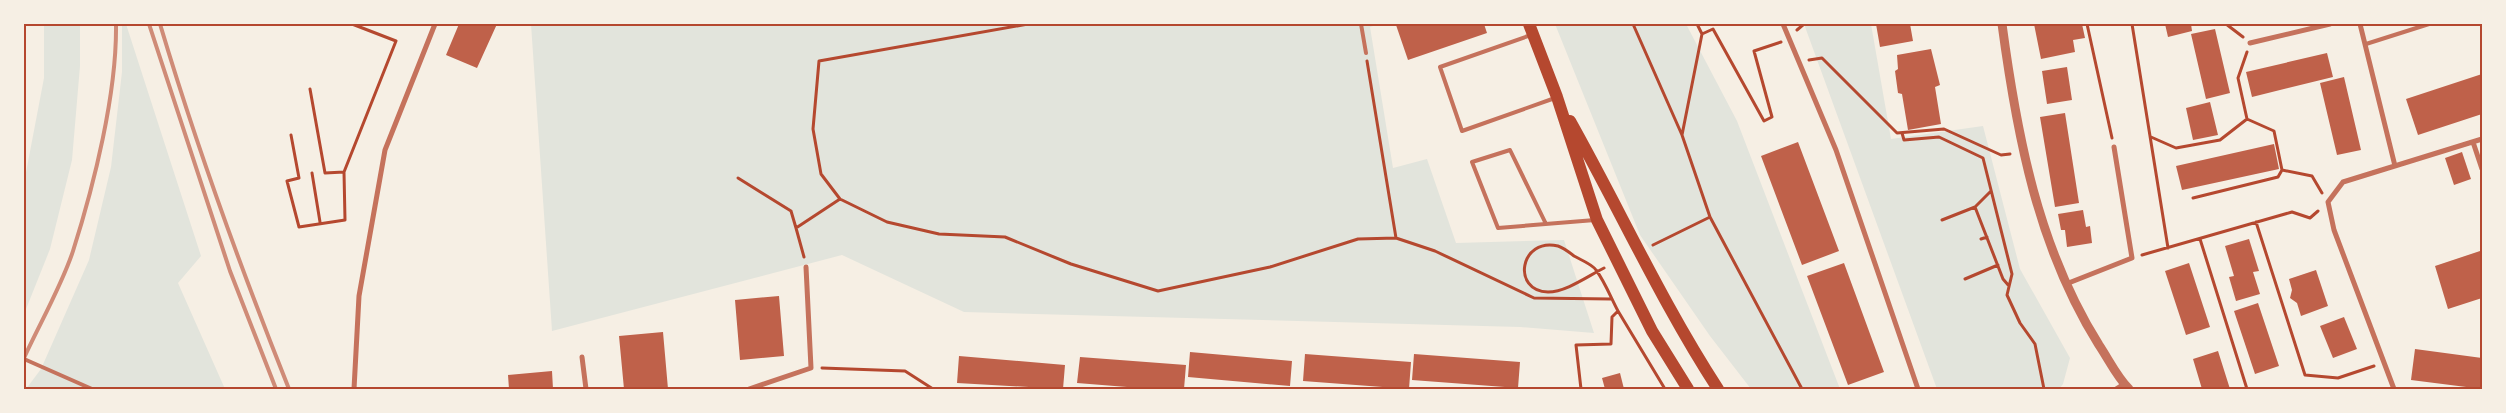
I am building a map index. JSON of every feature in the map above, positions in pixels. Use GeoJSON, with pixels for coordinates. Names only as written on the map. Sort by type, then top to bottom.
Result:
{"type":"FeatureCollection","features":[{"type":"Feature","properties":{"kind":"main road"},"geometry":{"type":"LineString","coordinates":[[1531,29],[1557,97],[1597,220],[1652,331],[1688,389]]}},
{"type":"Feature","properties":{"kind":"main road"},"geometry":{"type":"LineString","coordinates":[[1557,97],[1619,209],[1649,273],[1703,367],[1718,389]]}},
{"type":"Feature","properties":{"kind":"main road"},"geometry":{"type":"LineString","coordinates":[[1703,367],[1724,389]]}},
{"type":"Feature","properties":{"kind":"street"},"geometry":{"type":"LineString","coordinates":[[354,389],[359,296],[385,150],[435,24]]}},
{"type":"Feature","properties":{"kind":"street"},"geometry":{"type":"LineString","coordinates":[[1783,24],[1836,150],[1918,389]]}},
{"type":"Feature","properties":{"kind":"street"},"geometry":{"type":"LineString","coordinates":[[2002,24],[2024,151],[2036,207],[2065,284],[2088,328],[2123,387]]}},
{"type":"Feature","properties":{"kind":"street"},"geometry":{"type":"LineString","coordinates":[[2250,43],[2330,24]]}},
{"type":"Feature","properties":{"kind":"street"},"geometry":{"type":"LineString","coordinates":[[2360,24],[2395,166]]}},
{"type":"Feature","properties":{"kind":"street"},"geometry":{"type":"LineString","coordinates":[[2394,389],[2334,230],[2328,202],[2343,182],[2482,139]]}},
{"type":"Feature","properties":{"kind":"street"},"geometry":{"type":"LineString","coordinates":[[2473,142],[2482,169]]}},
{"type":"Feature","properties":{"kind":"street"},"geometry":{"type":"LineString","coordinates":[[2065,284],[2132,258],[2114,147]]}},
{"type":"Feature","properties":{"kind":"street"},"geometry":{"type":"LineString","coordinates":[[748,389],[811,368],[806,267]]}},
{"type":"Feature","properties":{"kind":"street"},"geometry":{"type":"LineString","coordinates":[[582,357],[586,389]]}},
{"type":"Feature","properties":{"kind":"lane"},"geometry":{"type":"LineString","coordinates":[[1362,24],[1366,53]]}},
{"type":"Feature","properties":{"kind":"lane"},"geometry":{"type":"LineString","coordinates":[[2366,44],[2429,24]]}},
{"type":"Feature","properties":{"kind":"lane"},"geometry":{"type":"LineString","coordinates":[[1531,29],[1440,67],[1462,131],[1557,97]]}},
{"type":"Feature","properties":{"kind":"lane"},"geometry":{"type":"LineString","coordinates":[[1546,224],[1510,150],[1472,162],[1498,228],[1597,220]]}},
{"type":"Feature","properties":{"kind":"lane"},"geometry":{"type":"LineString","coordinates":[[24,359],[92,389]]}},
{"type":"Feature","properties":{"kind":"path"},"geometry":{"type":"LineString","coordinates":[[291,136],[299,178],[287,181],[299,227],[320,222],[345,220],[344,172],[396,41],[352,24]]}},
{"type":"Feature","properties":{"kind":"path"},"geometry":{"type":"LineString","coordinates":[[1028,24],[819,61],[813,129],[821,174],[840,199],[887,222],[939,234],[1005,236],[1071,264],[1158,291],[1270,267],[1358,239],[1396,238],[1435,251],[1534,298],[1611,299]]}},
{"type":"Feature","properties":{"kind":"path"},"geometry":{"type":"LineString","coordinates":[[1633,24],[1682,135],[1710,217],[1802,389]]}},
{"type":"Feature","properties":{"kind":"path"},"geometry":{"type":"LineString","coordinates":[[1682,135],[1702,34],[1697,24]]}},
{"type":"Feature","properties":{"kind":"path"},"geometry":{"type":"LineString","coordinates":[[1702,34],[1713,29],[1764,121],[1772,117],[1754,52],[1789,39],[1804,24]]}},
{"type":"Feature","properties":{"kind":"path"},"geometry":{"type":"LineString","coordinates":[[2087,24],[2114,147]]}},
{"type":"Feature","properties":{"kind":"path"},"geometry":{"type":"LineString","coordinates":[[2132,24],[2168,248]]}},
{"type":"Feature","properties":{"kind":"path"},"geometry":{"type":"LineString","coordinates":[[2226,24],[2250,43],[2238,78],[2247,119]]}},
{"type":"Feature","properties":{"kind":"path"},"geometry":{"type":"LineString","coordinates":[[1366,53],[1396,238]]}},
{"type":"Feature","properties":{"kind":"path"},"geometry":{"type":"LineString","coordinates":[[1798,61],[1822,58],[1897,133],[1944,129],[2001,155],[2024,151]]}},
{"type":"Feature","properties":{"kind":"path"},"geometry":{"type":"LineString","coordinates":[[310,89],[325,174],[344,172]]}},
{"type":"Feature","properties":{"kind":"path"},"geometry":{"type":"LineString","coordinates":[[2151,137],[2176,148],[2220,140],[2247,119]]}},
{"type":"Feature","properties":{"kind":"path"},"geometry":{"type":"LineString","coordinates":[[2193,198],[2278,177],[2282,170],[2274,131],[2247,119]]}},
{"type":"Feature","properties":{"kind":"path"},"geometry":{"type":"LineString","coordinates":[[1902,133],[1904,140],[1939,136],[1983,158],[2012,274],[2006,296],[2020,323],[2035,344],[2044,389]]}},
{"type":"Feature","properties":{"kind":"path"},"geometry":{"type":"LineString","coordinates":[[2132,258],[2292,212],[2310,218],[2328,202],[2312,176],[2282,170]]}},
{"type":"Feature","properties":{"kind":"path"},"geometry":{"type":"LineString","coordinates":[[312,174],[320,222]]}},
{"type":"Feature","properties":{"kind":"path"},"geometry":{"type":"LineString","coordinates":[[738,178],[791,210],[806,267]]}},
{"type":"Feature","properties":{"kind":"path"},"geometry":{"type":"LineString","coordinates":[[1942,220],[1975,208],[1991,191]]}},
{"type":"Feature","properties":{"kind":"path"},"geometry":{"type":"LineString","coordinates":[[796,228],[840,199]]}},
{"type":"Feature","properties":{"kind":"path"},"geometry":{"type":"LineString","coordinates":[[1975,208],[1998,265],[2009,286]]}},
{"type":"Feature","properties":{"kind":"path"},"geometry":{"type":"LineString","coordinates":[[1651,246],[1710,217]]}},
{"type":"Feature","properties":{"kind":"path"},"geometry":{"type":"LineString","coordinates":[[2256,222],[2305,375],[2338,378],[2384,363]]}},
{"type":"Feature","properties":{"kind":"path"},"geometry":{"type":"LineString","coordinates":[[1981,238],[1987,237]]}},
{"type":"Feature","properties":{"kind":"path"},"geometry":{"type":"LineString","coordinates":[[2200,239],[2247,389]]}},
{"type":"Feature","properties":{"kind":"path"},"geometry":{"type":"LineString","coordinates":[[1610,266],[1559,290],[1548,292],[1539,290],[1527,280],[1524,264],[1532,252],[1550,245],[1563,248],[1596,269],[1611,299],[1665,389]]}},
{"type":"Feature","properties":{"kind":"path"},"geometry":{"type":"LineString","coordinates":[[1964,279],[1998,265]]}},
{"type":"Feature","properties":{"kind":"path"},"geometry":{"type":"LineString","coordinates":[[1581,389],[1576,345],[1611,344],[1612,317],[1618,311]]}},
{"type":"Feature","properties":{"kind":"path"},"geometry":{"type":"LineString","coordinates":[[811,368],[905,371],[933,389]]}},
{"type":"Feature","properties":{"kind":"shaded area"},"geometry":{"type":"Polygon","coordinates":[[[44,24],[80,24],[80,66],[72,160],[50,249],[24,314],[24,183],[44,78],[44,24]]]}},
{"type":"Feature","properties":{"kind":"shaded area"},"geometry":{"type":"Polygon","coordinates":[[[122,24],[126,24],[201,256],[178,283],[225,389],[26,389],[41,369],[89,260],[111,167],[122,72],[122,24]]]}},
{"type":"Feature","properties":{"kind":"shaded area"},"geometry":{"type":"Polygon","coordinates":[[[531,24],[1379,24],[1370,27],[1393,168],[1427,159],[1456,243],[1564,240],[1594,333],[1520,327],[964,312],[842,255],[552,331],[531,24]]]}},
{"type":"Feature","properties":{"kind":"shaded area"},"geometry":{"type":"Polygon","coordinates":[[[1555,24],[1686,24],[1737,121],[1840,389],[1751,389],[1710,336],[1640,235],[1555,24]]]}},
{"type":"Feature","properties":{"kind":"shaded area"},"geometry":{"type":"Polygon","coordinates":[[[1804,24],[1871,24],[1891,139],[1983,126],[2020,269],[2070,358],[2063,384],[2059,389],[1937,389],[1804,24]]]}},
{"type":"Feature","properties":{"kind":"building"},"geometry":{"type":"Polygon","coordinates":[[[459,24],[497,24],[477,68],[446,55],[459,24]]]}},
{"type":"Feature","properties":{"kind":"building"},"geometry":{"type":"Polygon","coordinates":[[[1484,24],[1487,33],[1408,60],[1396,25],[1484,24]]]}},
{"type":"Feature","properties":{"kind":"building"},"geometry":{"type":"Polygon","coordinates":[[[1876,24],[1910,24],[1913,41],[1880,47],[1876,24]]]}},
{"type":"Feature","properties":{"kind":"building"},"geometry":{"type":"Polygon","coordinates":[[[2034,24],[2082,24],[2085,38],[2073,40],[2075,52],[2041,59],[2034,24]]]}},
{"type":"Feature","properties":{"kind":"building"},"geometry":{"type":"Polygon","coordinates":[[[2165,24],[2191,24],[2192,31],[2168,37],[2165,24]]]}},
{"type":"Feature","properties":{"kind":"building"},"geometry":{"type":"Polygon","coordinates":[[[2215,29],[2230,93],[2206,99],[2191,34],[2215,29]]]}},
{"type":"Feature","properties":{"kind":"building"},"geometry":{"type":"Polygon","coordinates":[[[1931,49],[1940,85],[1935,87],[1941,124],[1908,130],[1902,94],[1898,93],[1895,71],[1898,69],[1897,55],[1931,49]]]}},
{"type":"Feature","properties":{"kind":"building"},"geometry":{"type":"Polygon","coordinates":[[[2327,53],[2333,77],[2252,97],[2246,72],[2327,53]]]}},
{"type":"Feature","properties":{"kind":"building"},"geometry":{"type":"Polygon","coordinates":[[[2067,67],[2072,100],[2047,104],[2042,71],[2067,67]]]}},
{"type":"Feature","properties":{"kind":"building"},"geometry":{"type":"Polygon","coordinates":[[[2482,74],[2482,114],[2418,135],[2406,99],[2482,74]]]}},
{"type":"Feature","properties":{"kind":"building"},"geometry":{"type":"Polygon","coordinates":[[[2344,77],[2361,150],[2337,155],[2320,83],[2344,77]]]}},
{"type":"Feature","properties":{"kind":"building"},"geometry":{"type":"Polygon","coordinates":[[[2210,102],[2218,135],[2193,140],[2186,108],[2210,102]]]}},
{"type":"Feature","properties":{"kind":"building"},"geometry":{"type":"Polygon","coordinates":[[[2065,113],[2079,203],[2055,207],[2040,117],[2065,113]]]}},
{"type":"Feature","properties":{"kind":"building"},"geometry":{"type":"Polygon","coordinates":[[[1798,142],[1839,251],[1802,265],[1761,156],[1798,142]]]}},
{"type":"Feature","properties":{"kind":"building"},"geometry":{"type":"Polygon","coordinates":[[[2274,144],[2279,169],[2182,190],[2176,166],[2274,144]]]}},
{"type":"Feature","properties":{"kind":"building"},"geometry":{"type":"Polygon","coordinates":[[[2462,152],[2471,179],[2454,185],[2445,158],[2462,152]]]}},
{"type":"Feature","properties":{"kind":"building"},"geometry":{"type":"Polygon","coordinates":[[[2083,210],[2086,227],[2090,226],[2092,243],[2067,247],[2065,230],[2061,230],[2058,214],[2083,210]]]}},
{"type":"Feature","properties":{"kind":"building"},"geometry":{"type":"Polygon","coordinates":[[[2249,239],[2259,271],[2253,272],[2260,294],[2236,301],[2229,277],[2234,276],[2225,246],[2249,239]]]}},
{"type":"Feature","properties":{"kind":"building"},"geometry":{"type":"Polygon","coordinates":[[[2480,251],[2482,298],[2448,309],[2435,266],[2480,251]]]}},
{"type":"Feature","properties":{"kind":"building"},"geometry":{"type":"Polygon","coordinates":[[[1844,263],[1884,372],[1848,385],[1807,276],[1844,263]]]}},
{"type":"Feature","properties":{"kind":"building"},"geometry":{"type":"Polygon","coordinates":[[[2189,263],[2210,327],[2186,335],[2165,271],[2189,263]]]}},
{"type":"Feature","properties":{"kind":"building"},"geometry":{"type":"Polygon","coordinates":[[[2316,270],[2328,306],[2301,316],[2297,303],[2290,298],[2292,290],[2289,279],[2316,270]]]}},
{"type":"Feature","properties":{"kind":"building"},"geometry":{"type":"Polygon","coordinates":[[[779,296],[784,356],[740,360],[735,300],[779,296]]]}},
{"type":"Feature","properties":{"kind":"building"},"geometry":{"type":"Polygon","coordinates":[[[2258,303],[2279,366],[2255,374],[2234,311],[2258,303]]]}},
{"type":"Feature","properties":{"kind":"building"},"geometry":{"type":"Polygon","coordinates":[[[2344,317],[2357,349],[2333,358],[2320,326],[2344,317]]]}},
{"type":"Feature","properties":{"kind":"building"},"geometry":{"type":"Polygon","coordinates":[[[663,332],[668,389],[624,389],[619,336],[663,332]]]}},
{"type":"Feature","properties":{"kind":"building"},"geometry":{"type":"Polygon","coordinates":[[[2415,349],[2482,358],[2482,389],[2411,380],[2415,349]]]}},
{"type":"Feature","properties":{"kind":"building"},"geometry":{"type":"Polygon","coordinates":[[[2218,351],[2230,389],[2202,389],[2193,359],[2218,351]]]}},
{"type":"Feature","properties":{"kind":"building"},"geometry":{"type":"Polygon","coordinates":[[[1190,352],[1292,361],[1290,386],[1188,377],[1190,352]]]}},
{"type":"Feature","properties":{"kind":"building"},"geometry":{"type":"Polygon","coordinates":[[[1305,354],[1411,362],[1409,389],[1303,381],[1305,354]]]}},
{"type":"Feature","properties":{"kind":"building"},"geometry":{"type":"Polygon","coordinates":[[[1414,354],[1520,362],[1518,388],[1412,380],[1414,354]]]}},
{"type":"Feature","properties":{"kind":"building"},"geometry":{"type":"Polygon","coordinates":[[[959,356],[1065,365],[1063,389],[957,383],[959,356]]]}},
{"type":"Feature","properties":{"kind":"building"},"geometry":{"type":"Polygon","coordinates":[[[1080,357],[1186,365],[1184,389],[1152,389],[1077,383],[1080,357]]]}},
{"type":"Feature","properties":{"kind":"building"},"geometry":{"type":"Polygon","coordinates":[[[552,371],[553,389],[509,389],[508,375],[552,371]]]}},
{"type":"Feature","properties":{"kind":"building"},"geometry":{"type":"Polygon","coordinates":[[[1620,373],[1624,389],[1605,389],[1602,378],[1620,373]]]}},
{"type":"Feature","properties":{"kind":"railway"},"geometry":{"type":"LineString","coordinates":[[24,358],[68,264],[89,197],[103,139],[113,79],[116,24]]}},
{"type":"Feature","properties":{"kind":"railway"},"geometry":{"type":"LineString","coordinates":[[149,24],[230,271],[276,389]]}},
{"type":"Feature","properties":{"kind":"railway"},"geometry":{"type":"LineString","coordinates":[[160,24],[220,208],[289,389]]}}]}
